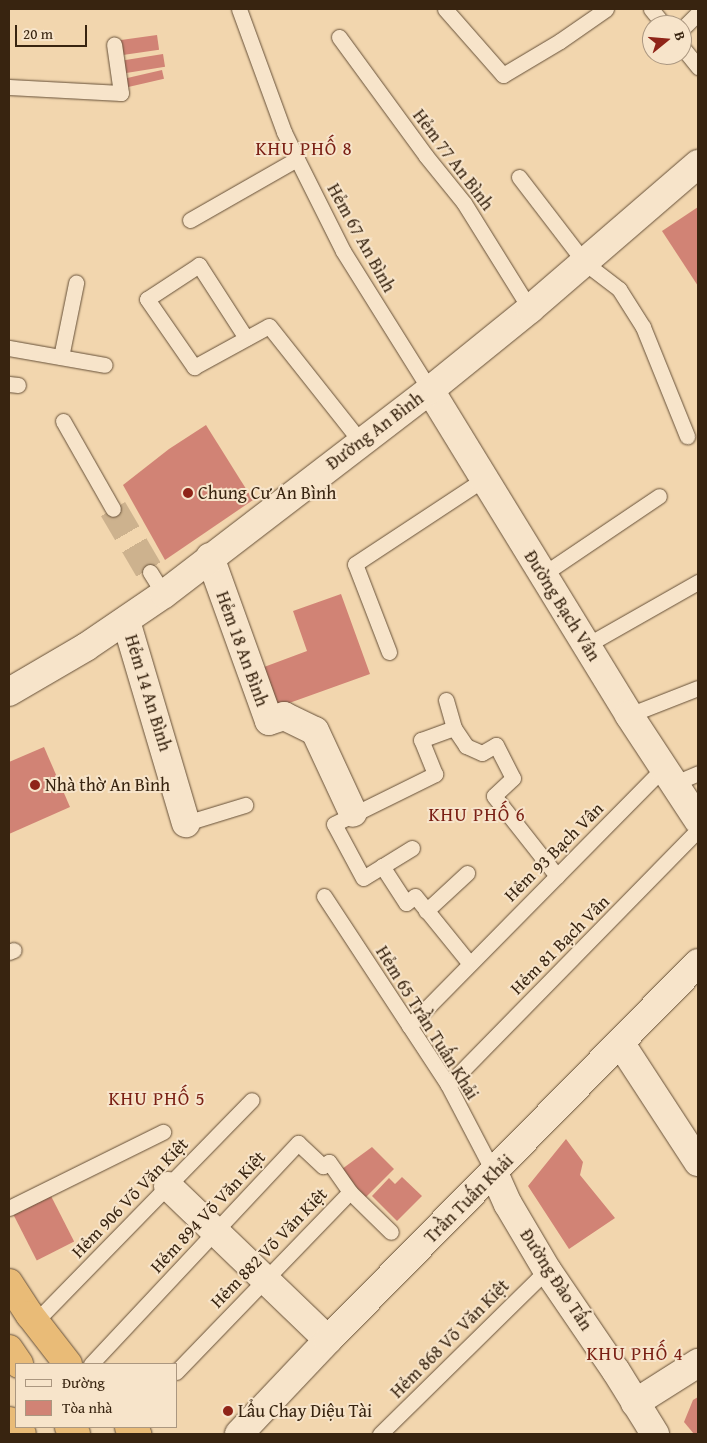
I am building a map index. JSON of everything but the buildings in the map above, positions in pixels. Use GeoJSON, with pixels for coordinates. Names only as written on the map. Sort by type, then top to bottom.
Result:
{"type":"FeatureCollection","features":[{"type":"Feature","properties":{"kind":"highway"},"geometry":{"type":"LineString","coordinates":[[9,1283],[35,1322],[67,1363]]}},
{"type":"Feature","properties":{"kind":"highway"},"geometry":{"type":"LineString","coordinates":[[9,1349],[18,1363]]}},
{"type":"Feature","properties":{"kind":"street","name":"Đường An Bình"},"geometry":{"type":"LineString","coordinates":[[9,692],[126,621],[157,583],[210,557],[430,390],[530,309],[698,166]]}},
{"type":"Feature","properties":{"kind":"street","name":"Đường Bạch Vân"},"geometry":{"type":"LineString","coordinates":[[430,390],[629,715],[679,774],[698,820]]}},
{"type":"Feature","properties":{"kind":"street","name":"Hẻm 18 An Bình"},"geometry":{"type":"LineString","coordinates":[[210,557],[269,721],[284,716],[315,731],[353,813]]}},
{"type":"Feature","properties":{"kind":"street","name":"Hẻm 14 An Bình"},"geometry":{"type":"LineString","coordinates":[[126,621],[186,823]]}},
{"type":"Feature","properties":{"kind":"street","name":"Trần Tuấn Khải"},"geometry":{"type":"LineString","coordinates":[[239,1434],[328,1340],[621,1044],[698,963]]}},
{"type":"Feature","properties":{"kind":"street"},"geometry":{"type":"LineString","coordinates":[[621,1044],[698,1162]]}},
{"type":"Feature","properties":{"kind":"street","name":"Đường Đào Tấn"},"geometry":{"type":"LineString","coordinates":[[494,1173],[508,1204],[547,1270],[636,1403],[654,1434]]}},
{"type":"Feature","properties":{"kind":"street"},"geometry":{"type":"LineString","coordinates":[[168,1186],[328,1340]]}},
{"type":"Feature","properties":{"kind":"street"},"geometry":{"type":"LineString","coordinates":[[636,1403],[698,1363]]}},
{"type":"Feature","properties":{"kind":"lane"},"geometry":{"type":"LineString","coordinates":[[445,9],[503,75],[560,41],[606,9]]}},
{"type":"Feature","properties":{"kind":"lane","name":"Hẻm 67 An Bình"},"geometry":{"type":"LineString","coordinates":[[240,12],[284,132],[343,251],[430,390]]}},
{"type":"Feature","properties":{"kind":"lane","name":"Hẻm 77 An Bình"},"geometry":{"type":"LineString","coordinates":[[339,37],[426,156],[464,203],[530,309]]}},
{"type":"Feature","properties":{"kind":"lane"},"geometry":{"type":"LineString","coordinates":[[9,87],[121,93],[114,44]]}},
{"type":"Feature","properties":{"kind":"lane"},"geometry":{"type":"LineString","coordinates":[[190,220],[297,158]]}},
{"type":"Feature","properties":{"kind":"lane"},"geometry":{"type":"LineString","coordinates":[[519,177],[585,263],[619,290],[644,327],[688,436]]}},
{"type":"Feature","properties":{"kind":"lane"},"geometry":{"type":"LineString","coordinates":[[246,338],[199,265],[147,299],[194,367],[269,326],[361,442]]}},
{"type":"Feature","properties":{"kind":"lane"},"geometry":{"type":"LineString","coordinates":[[61,357],[76,283]]}},
{"type":"Feature","properties":{"kind":"lane"},"geometry":{"type":"LineString","coordinates":[[9,348],[105,365]]}},
{"type":"Feature","properties":{"kind":"lane"},"geometry":{"type":"LineString","coordinates":[[63,421],[113,509]]}},
{"type":"Feature","properties":{"kind":"lane"},"geometry":{"type":"LineString","coordinates":[[389,652],[356,564],[484,479]]}},
{"type":"Feature","properties":{"kind":"lane"},"geometry":{"type":"LineString","coordinates":[[542,575],[659,496]]}},
{"type":"Feature","properties":{"kind":"lane"},"geometry":{"type":"LineString","coordinates":[[586,645],[698,582]]}},
{"type":"Feature","properties":{"kind":"lane"},"geometry":{"type":"LineString","coordinates":[[629,715],[698,688]]}},
{"type":"Feature","properties":{"kind":"lane"},"geometry":{"type":"LineString","coordinates":[[446,700],[454,728],[466,746],[482,752],[496,745],[512,778],[494,796],[557,876]]}},
{"type":"Feature","properties":{"kind":"lane"},"geometry":{"type":"LineString","coordinates":[[412,848],[363,878],[334,824],[435,774],[421,740],[454,728]]}},
{"type":"Feature","properties":{"kind":"lane","name":"Hẻm 93 Bạch Vân"},"geometry":{"type":"LineString","coordinates":[[409,1026],[557,876],[679,774]]}},
{"type":"Feature","properties":{"kind":"lane"},"geometry":{"type":"LineString","coordinates":[[186,823],[245,805]]}},
{"type":"Feature","properties":{"kind":"lane","name":"Hẻm 81 Bạch Vân"},"geometry":{"type":"LineString","coordinates":[[448,1085],[698,830]]}},
{"type":"Feature","properties":{"kind":"lane"},"geometry":{"type":"LineString","coordinates":[[382,866],[406,903],[415,896],[470,964]]}},
{"type":"Feature","properties":{"kind":"lane"},"geometry":{"type":"LineString","coordinates":[[426,911],[467,873]]}},
{"type":"Feature","properties":{"kind":"lane","name":"Hẻm 65 Trần Tuấn Khải"},"geometry":{"type":"LineString","coordinates":[[324,896],[448,1085],[494,1173]]}},
{"type":"Feature","properties":{"kind":"lane","name":"Hẻm 906 Võ Văn Kiệt"},"geometry":{"type":"LineString","coordinates":[[35,1322],[252,1100]]}},
{"type":"Feature","properties":{"kind":"lane"},"geometry":{"type":"LineString","coordinates":[[9,1208],[163,1132]]}},
{"type":"Feature","properties":{"kind":"lane","name":"Hẻm 894 Võ Văn Kiệt"},"geometry":{"type":"LineString","coordinates":[[92,1363],[298,1143],[323,1166],[329,1162],[350,1192]]}},
{"type":"Feature","properties":{"kind":"lane","name":"Hẻm 882 Võ Văn Kiệt"},"geometry":{"type":"LineString","coordinates":[[178,1370],[350,1192],[391,1232]]}},
{"type":"Feature","properties":{"kind":"lane","name":"Hẻm 868 Võ Văn Kiệt"},"geometry":{"type":"LineString","coordinates":[[380,1434],[547,1270]]}},
{"type":"Feature","properties":{"kind":"tunnel"},"geometry":{"type":"LineString","coordinates":[[113,509],[150,572]]}},
{"type":"Feature","properties":{"kind":"place","name":"Chung Cư An Bình"},"geometry":{"type":"Point","coordinates":[188,493]}},
{"type":"Feature","properties":{"kind":"place","name":"Nhà thờ An Bình"},"geometry":{"type":"Point","coordinates":[35,785]}},
{"type":"Feature","properties":{"kind":"place","name":"Lẩu Chay Diệu Tài"},"geometry":{"type":"Point","coordinates":[228,1411]}},
{"type":"Feature","properties":{"kind":"district","name":"KHU PHỐ 8"},"geometry":{"type":"Point","coordinates":[304,149]}},
{"type":"Feature","properties":{"kind":"district","name":"KHU PHỐ 6"},"geometry":{"type":"Point","coordinates":[477,815]}},
{"type":"Feature","properties":{"kind":"district","name":"KHU PHỐ 5"},"geometry":{"type":"Point","coordinates":[157,1099]}},
{"type":"Feature","properties":{"kind":"district","name":"KHU PHỐ 4"},"geometry":{"type":"Point","coordinates":[635,1354]}}]}
